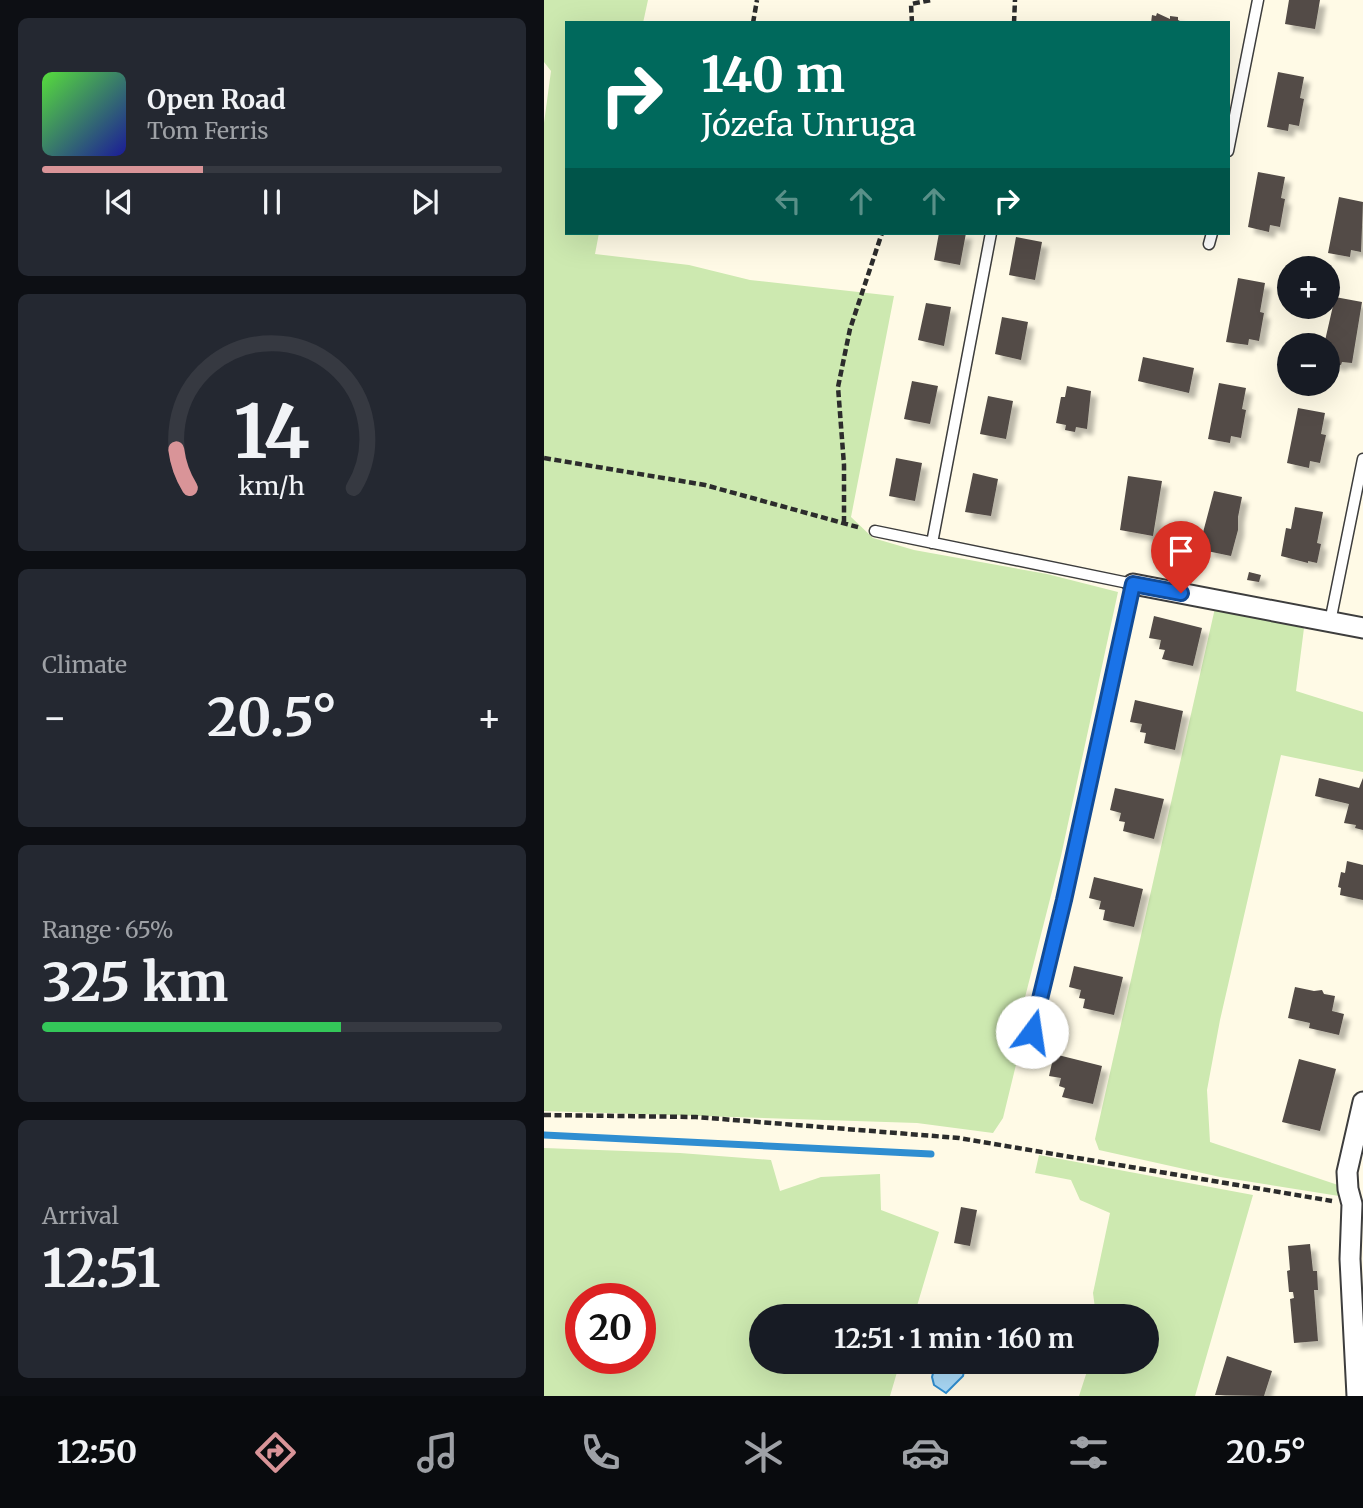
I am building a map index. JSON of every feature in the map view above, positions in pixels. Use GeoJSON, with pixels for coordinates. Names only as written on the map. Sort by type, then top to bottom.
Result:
{"type":"FeatureCollection","features":[{"type":"Feature","properties":{"kind":"street"},"geometry":{"type":"LineString","coordinates":[[1133,584],[1363,628]]}},
{"type":"Feature","properties":{"kind":"street"},"geometry":{"type":"LineString","coordinates":[[1357,1396],[1350,1259],[1357,1205],[1348,1189],[1347,1172],[1363,1102]]}},
{"type":"Feature","properties":{"kind":"lane"},"geometry":{"type":"LineString","coordinates":[[1230,140],[1259,0]]}},
{"type":"Feature","properties":{"kind":"lane"},"geometry":{"type":"LineString","coordinates":[[932,543],[991,235]]}},
{"type":"Feature","properties":{"kind":"lane"},"geometry":{"type":"LineString","coordinates":[[1209,244],[1211,235]]}},
{"type":"Feature","properties":{"kind":"lane"},"geometry":{"type":"LineString","coordinates":[[1330,623],[1363,460]]}},
{"type":"Feature","properties":{"kind":"lane"},"geometry":{"type":"LineString","coordinates":[[875,531],[1133,584],[1064,900],[1032,1032]]}},
{"type":"Feature","properties":{"kind":"path"},"geometry":{"type":"LineString","coordinates":[[753,21],[757,0]]}},
{"type":"Feature","properties":{"kind":"path"},"geometry":{"type":"LineString","coordinates":[[912,21],[911,4],[931,0]]}},
{"type":"Feature","properties":{"kind":"path"},"geometry":{"type":"LineString","coordinates":[[1014,21],[1015,0]]}},
{"type":"Feature","properties":{"kind":"path"},"geometry":{"type":"LineString","coordinates":[[844,523],[844,465],[838,387],[850,329],[881,235]]}},
{"type":"Feature","properties":{"kind":"path"},"geometry":{"type":"LineString","coordinates":[[544,458],[705,485],[875,531]]}},
{"type":"Feature","properties":{"kind":"path"},"geometry":{"type":"LineString","coordinates":[[544,1115],[696,1117],[959,1138],[1357,1205]]}},
{"type":"Feature","properties":{"kind":"green space"},"geometry":{"type":"Polygon","coordinates":[[[544,0],[648,0],[643,21],[565,21],[565,235],[599,235],[595,254],[689,265],[750,280],[894,296],[851,517],[873,538],[914,550],[1047,574],[1118,592],[1061,856],[1021,1013],[1024,1032],[1003,1118],[993,1133],[917,1123],[544,1111],[544,123],[551,71],[544,62],[544,0]]]}},
{"type":"Feature","properties":{"kind":"green space"},"geometry":{"type":"Polygon","coordinates":[[[1215,608],[1304,628],[1296,691],[1363,712],[1363,772],[1281,755],[1220,1020],[1207,1090],[1210,1142],[1344,1187],[1339,1196],[1220,1177],[1099,1150],[1095,1139],[1215,608]]]}},
{"type":"Feature","properties":{"kind":"green space"},"geometry":{"type":"Polygon","coordinates":[[[544,1148],[680,1153],[771,1160],[780,1191],[821,1177],[880,1174],[881,1210],[939,1232],[918,1304],[749,1304],[749,1374],[896,1374],[890,1396],[544,1396],[544,1148]]]}},
{"type":"Feature","properties":{"kind":"green space"},"geometry":{"type":"Polygon","coordinates":[[[1039,1155],[1253,1195],[1195,1396],[1079,1396],[1086,1374],[1159,1374],[1159,1304],[1094,1304],[1093,1293],[1110,1213],[1080,1200],[1071,1180],[1035,1173],[1039,1155]]]}},
{"type":"Feature","properties":{"kind":"water"},"geometry":{"type":"Polygon","coordinates":[[[933,1374],[963,1374],[946,1393],[934,1385],[933,1374]]]}},
{"type":"Feature","properties":{"kind":"building"},"geometry":{"type":"Polygon","coordinates":[[[1289,0],[1320,0],[1315,29],[1285,24],[1289,0]]]}},
{"type":"Feature","properties":{"kind":"building"},"geometry":{"type":"Polygon","coordinates":[[[1157,13],[1170,19],[1170,16],[1178,17],[1180,21],[1151,21],[1152,15],[1156,16],[1157,13]]]}},
{"type":"Feature","properties":{"kind":"building"},"geometry":{"type":"Polygon","coordinates":[[[1278,72],[1304,77],[1300,98],[1304,99],[1299,126],[1289,124],[1288,131],[1267,127],[1278,72]]]}},
{"type":"Feature","properties":{"kind":"building"},"geometry":{"type":"Polygon","coordinates":[[[1258,172],[1285,177],[1281,198],[1285,199],[1280,227],[1270,225],[1269,232],[1248,227],[1258,172]]]}},
{"type":"Feature","properties":{"kind":"building"},"geometry":{"type":"Polygon","coordinates":[[[1339,197],[1363,202],[1361,252],[1351,250],[1350,257],[1328,253],[1339,197]]]}},
{"type":"Feature","properties":{"kind":"building"},"geometry":{"type":"Polygon","coordinates":[[[939,235],[966,235],[960,265],[934,260],[939,235]]]}},
{"type":"Feature","properties":{"kind":"building"},"geometry":{"type":"Polygon","coordinates":[[[1016,237],[1042,242],[1035,280],[1009,275],[1016,237]]]}},
{"type":"Feature","properties":{"kind":"building"},"geometry":{"type":"Polygon","coordinates":[[[1238,278],[1265,283],[1259,341],[1249,339],[1248,345],[1226,342],[1238,278]]]}},
{"type":"Feature","properties":{"kind":"building"},"geometry":{"type":"Polygon","coordinates":[[[1340,298],[1362,302],[1352,363],[1342,362],[1340,365],[1340,333],[1327,333],[1330,319],[1340,319],[1340,298]]]}},
{"type":"Feature","properties":{"kind":"building"},"geometry":{"type":"Polygon","coordinates":[[[926,303],[951,307],[944,346],[918,340],[926,303]]]}},
{"type":"Feature","properties":{"kind":"building"},"geometry":{"type":"Polygon","coordinates":[[[1002,317],[1028,322],[1021,360],[995,354],[1002,317]]]}},
{"type":"Feature","properties":{"kind":"building"},"geometry":{"type":"Polygon","coordinates":[[[1143,357],[1194,368],[1189,393],[1138,381],[1143,357]]]}},
{"type":"Feature","properties":{"kind":"building"},"geometry":{"type":"Polygon","coordinates":[[[912,381],[938,386],[930,424],[904,419],[912,381]]]}},
{"type":"Feature","properties":{"kind":"building"},"geometry":{"type":"Polygon","coordinates":[[[1219,383],[1246,388],[1242,409],[1246,410],[1241,438],[1231,436],[1230,443],[1208,439],[1219,383]]]}},
{"type":"Feature","properties":{"kind":"building"},"geometry":{"type":"Polygon","coordinates":[[[1067,386],[1091,391],[1087,429],[1076,427],[1075,432],[1065,430],[1066,425],[1056,423],[1061,397],[1065,397],[1067,386]]]}},
{"type":"Feature","properties":{"kind":"building"},"geometry":{"type":"Polygon","coordinates":[[[988,396],[1013,401],[1006,439],[980,434],[988,396]]]}},
{"type":"Feature","properties":{"kind":"building"},"geometry":{"type":"Polygon","coordinates":[[[1298,408],[1325,413],[1321,434],[1326,435],[1320,463],[1310,461],[1309,468],[1287,463],[1298,408]]]}},
{"type":"Feature","properties":{"kind":"building"},"geometry":{"type":"Polygon","coordinates":[[[896,458],[922,463],[915,501],[889,496],[896,458]]]}},
{"type":"Feature","properties":{"kind":"building"},"geometry":{"type":"Polygon","coordinates":[[[973,473],[998,479],[991,516],[965,512],[973,473]]]}},
{"type":"Feature","properties":{"kind":"building"},"geometry":{"type":"Polygon","coordinates":[[[1128,476],[1162,481],[1153,536],[1120,530],[1128,476]]]}},
{"type":"Feature","properties":{"kind":"building"},"geometry":{"type":"Polygon","coordinates":[[[1214,491],[1242,497],[1238,530],[1231,556],[1207,551],[1209,542],[1201,540],[1214,491]]]}},
{"type":"Feature","properties":{"kind":"building"},"geometry":{"type":"Polygon","coordinates":[[[1295,507],[1323,512],[1317,543],[1321,544],[1317,563],[1281,556],[1286,528],[1291,529],[1295,507]]]}},
{"type":"Feature","properties":{"kind":"building"},"geometry":{"type":"Polygon","coordinates":[[[1249,572],[1261,575],[1259,582],[1247,580],[1249,572]]]}},
{"type":"Feature","properties":{"kind":"building"},"geometry":{"type":"Polygon","coordinates":[[[1154,616],[1202,628],[1193,666],[1162,659],[1165,650],[1159,649],[1161,640],[1149,638],[1154,616]]]}},
{"type":"Feature","properties":{"kind":"building"},"geometry":{"type":"Polygon","coordinates":[[[1135,700],[1183,711],[1175,750],[1144,743],[1146,733],[1140,732],[1142,724],[1130,722],[1135,700]]]}},
{"type":"Feature","properties":{"kind":"building"},"geometry":{"type":"Polygon","coordinates":[[[1319,778],[1359,788],[1363,778],[1363,830],[1355,828],[1356,825],[1344,823],[1349,804],[1315,796],[1319,778]]]}},
{"type":"Feature","properties":{"kind":"building"},"geometry":{"type":"Polygon","coordinates":[[[1115,788],[1164,799],[1154,839],[1123,831],[1125,822],[1119,821],[1121,813],[1110,810],[1115,788]]]}},
{"type":"Feature","properties":{"kind":"building"},"geometry":{"type":"Polygon","coordinates":[[[1347,861],[1363,865],[1363,900],[1340,895],[1341,888],[1338,887],[1341,872],[1345,873],[1347,861]]]}},
{"type":"Feature","properties":{"kind":"building"},"geometry":{"type":"Polygon","coordinates":[[[1094,877],[1143,889],[1134,927],[1103,920],[1105,910],[1099,909],[1101,901],[1089,898],[1094,877]]]}},
{"type":"Feature","properties":{"kind":"building"},"geometry":{"type":"Polygon","coordinates":[[[1074,966],[1123,977],[1114,1015],[1083,1008],[1085,999],[1079,998],[1081,990],[1069,987],[1074,966]]]}},
{"type":"Feature","properties":{"kind":"building"},"geometry":{"type":"Polygon","coordinates":[[[1295,987],[1322,990],[1324,994],[1335,996],[1332,1011],[1344,1014],[1339,1035],[1309,1028],[1310,1023],[1288,1018],[1295,987]]]}},
{"type":"Feature","properties":{"kind":"building"},"geometry":{"type":"Polygon","coordinates":[[[1054,1054],[1102,1066],[1093,1104],[1062,1097],[1065,1088],[1059,1086],[1061,1078],[1049,1076],[1054,1054]]]}},
{"type":"Feature","properties":{"kind":"building"},"geometry":{"type":"Polygon","coordinates":[[[1299,1059],[1336,1069],[1320,1131],[1282,1122],[1299,1059]]]}},
{"type":"Feature","properties":{"kind":"building"},"geometry":{"type":"Polygon","coordinates":[[[961,1207],[977,1210],[970,1246],[954,1243],[961,1207]]]}},
{"type":"Feature","properties":{"kind":"building"},"geometry":{"type":"Polygon","coordinates":[[[1310,1244],[1313,1271],[1317,1271],[1318,1290],[1314,1290],[1318,1341],[1294,1343],[1290,1299],[1294,1298],[1293,1292],[1289,1292],[1288,1246],[1310,1244]]]}},
{"type":"Feature","properties":{"kind":"building"},"geometry":{"type":"Polygon","coordinates":[[[1227,1356],[1272,1371],[1264,1396],[1215,1395],[1227,1356]]]}},
{"type":"Feature","properties":{"kind":"waterway"},"geometry":{"type":"LineString","coordinates":[[544,1135],[931,1154]]}},
{"type":"Feature","properties":{"kind":"route"},"geometry":{"type":"LineString","coordinates":[[1032,1032],[1064,900],[1133,584],[1181,593]]}}]}
